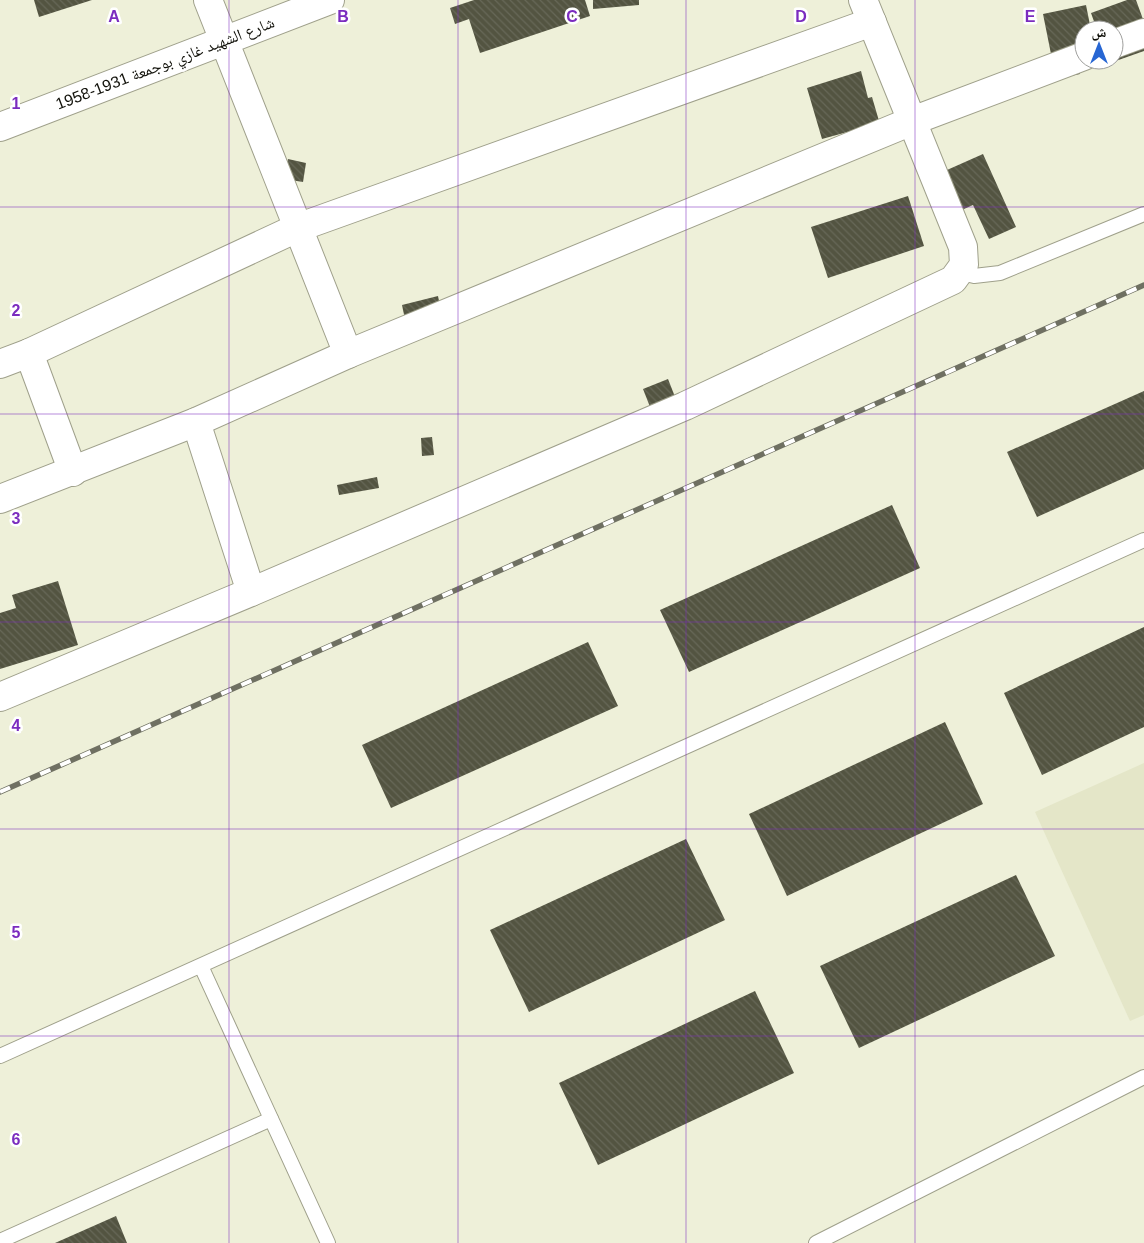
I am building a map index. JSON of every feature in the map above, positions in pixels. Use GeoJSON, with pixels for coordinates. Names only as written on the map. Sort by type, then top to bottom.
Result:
{"type":"FeatureCollection","features":[{"type":"Feature","properties":{"kind":"street"},"geometry":{"type":"LineString","coordinates":[[208,0],[348,354]]}},
{"type":"Feature","properties":{"kind":"street","name":"شارع الشهيد غازي بوجمعة 1931-1958"},"geometry":{"type":"LineString","coordinates":[[0,126],[330,0]]}},
{"type":"Feature","properties":{"kind":"street"},"geometry":{"type":"LineString","coordinates":[[0,364],[29,353],[297,228],[867,11],[963,247],[964,265],[961,273],[944,285],[684,406],[251,592],[0,696]]}},
{"type":"Feature","properties":{"kind":"street"},"geometry":{"type":"LineString","coordinates":[[1124,40],[1144,33]]}},
{"type":"Feature","properties":{"kind":"street"},"geometry":{"type":"LineString","coordinates":[[0,499],[73,472],[196,422],[348,354],[912,121],[1074,60]]}},
{"type":"Feature","properties":{"kind":"street"},"geometry":{"type":"LineString","coordinates":[[29,353],[73,472]]}},
{"type":"Feature","properties":{"kind":"street"},"geometry":{"type":"LineString","coordinates":[[196,422],[251,592]]}},
{"type":"Feature","properties":{"kind":"lane"},"geometry":{"type":"LineString","coordinates":[[961,273],[974,276],[1000,273],[1144,214]]}},
{"type":"Feature","properties":{"kind":"lane"},"geometry":{"type":"LineString","coordinates":[[0,1056],[1144,540]]}},
{"type":"Feature","properties":{"kind":"lane"},"geometry":{"type":"LineString","coordinates":[[201,966],[328,1243]]}},
{"type":"Feature","properties":{"kind":"lane"},"geometry":{"type":"LineString","coordinates":[[816,1243],[1144,1078]]}},
{"type":"Feature","properties":{"kind":"lane"},"geometry":{"type":"LineString","coordinates":[[0,1241],[271,1119]]}},
{"type":"Feature","properties":{"kind":"shaded area"},"geometry":{"type":"Polygon","coordinates":[[[1144,763],[1144,1015],[1130,1021],[1035,812],[1144,763]]]}},
{"type":"Feature","properties":{"kind":"building"},"geometry":{"type":"Polygon","coordinates":[[[34,0],[92,0],[39,17],[34,0]]]}},
{"type":"Feature","properties":{"kind":"building"},"geometry":{"type":"Polygon","coordinates":[[[474,0],[585,0],[590,16],[480,53],[469,19],[455,24],[450,8],[474,0]]]}},
{"type":"Feature","properties":{"kind":"building"},"geometry":{"type":"Polygon","coordinates":[[[593,0],[639,0],[639,5],[593,9],[593,0]]]}},
{"type":"Feature","properties":{"kind":"building"},"geometry":{"type":"Polygon","coordinates":[[[1127,0],[1136,0],[1144,22],[1144,51],[1124,58],[1124,20],[1093,20],[1091,13],[1127,0]]]}},
{"type":"Feature","properties":{"kind":"building"},"geometry":{"type":"Polygon","coordinates":[[[1086,5],[1089,20],[1074,20],[1074,70],[1079,70],[1080,74],[1056,79],[1043,14],[1086,5]]]}},
{"type":"Feature","properties":{"kind":"building"},"geometry":{"type":"Polygon","coordinates":[[[861,71],[868,98],[872,97],[884,138],[856,147],[851,131],[822,139],[807,88],[861,71]]]}},
{"type":"Feature","properties":{"kind":"building"},"geometry":{"type":"Polygon","coordinates":[[[983,154],[1016,227],[989,239],[973,205],[955,213],[938,174],[983,154]]]}},
{"type":"Feature","properties":{"kind":"building"},"geometry":{"type":"Polygon","coordinates":[[[288,159],[306,163],[303,182],[284,179],[288,159]]]}},
{"type":"Feature","properties":{"kind":"building"},"geometry":{"type":"Polygon","coordinates":[[[908,196],[924,246],[828,278],[811,227],[908,196]]]}},
{"type":"Feature","properties":{"kind":"building"},"geometry":{"type":"Polygon","coordinates":[[[438,296],[443,321],[407,329],[402,305],[438,296]]]}},
{"type":"Feature","properties":{"kind":"building"},"geometry":{"type":"Polygon","coordinates":[[[668,379],[679,407],[654,417],[643,389],[668,379]]]}},
{"type":"Feature","properties":{"kind":"building"},"geometry":{"type":"Polygon","coordinates":[[[1144,391],[1144,469],[1037,517],[1007,452],[1144,391]]]}},
{"type":"Feature","properties":{"kind":"building"},"geometry":{"type":"Polygon","coordinates":[[[432,437],[434,455],[422,456],[421,438],[432,437]]]}},
{"type":"Feature","properties":{"kind":"building"},"geometry":{"type":"Polygon","coordinates":[[[377,477],[379,488],[339,495],[337,485],[377,477]]]}},
{"type":"Feature","properties":{"kind":"building"},"geometry":{"type":"Polygon","coordinates":[[[892,505],[920,568],[689,672],[660,610],[892,505]]]}},
{"type":"Feature","properties":{"kind":"building"},"geometry":{"type":"Polygon","coordinates":[[[58,581],[78,645],[0,669],[0,613],[16,608],[12,595],[58,581]]]}},
{"type":"Feature","properties":{"kind":"building"},"geometry":{"type":"Polygon","coordinates":[[[1144,627],[1144,727],[1042,775],[1004,693],[1144,627]]]}},
{"type":"Feature","properties":{"kind":"building"},"geometry":{"type":"Polygon","coordinates":[[[588,642],[618,706],[391,808],[362,745],[588,642]]]}},
{"type":"Feature","properties":{"kind":"building"},"geometry":{"type":"Polygon","coordinates":[[[945,722],[983,804],[787,896],[749,814],[945,722]]]}},
{"type":"Feature","properties":{"kind":"building"},"geometry":{"type":"Polygon","coordinates":[[[686,839],[725,920],[529,1012],[490,930],[686,839]]]}},
{"type":"Feature","properties":{"kind":"building"},"geometry":{"type":"Polygon","coordinates":[[[1016,875],[1055,956],[859,1048],[820,966],[1016,875]]]}},
{"type":"Feature","properties":{"kind":"building"},"geometry":{"type":"Polygon","coordinates":[[[755,991],[794,1073],[598,1165],[559,1083],[755,991]]]}},
{"type":"Feature","properties":{"kind":"building"},"geometry":{"type":"Polygon","coordinates":[[[116,1216],[127,1243],[55,1243],[116,1216]]]}},
{"type":"Feature","properties":{"kind":"railway"},"geometry":{"type":"LineString","coordinates":[[0,792],[1144,285]]}}]}
